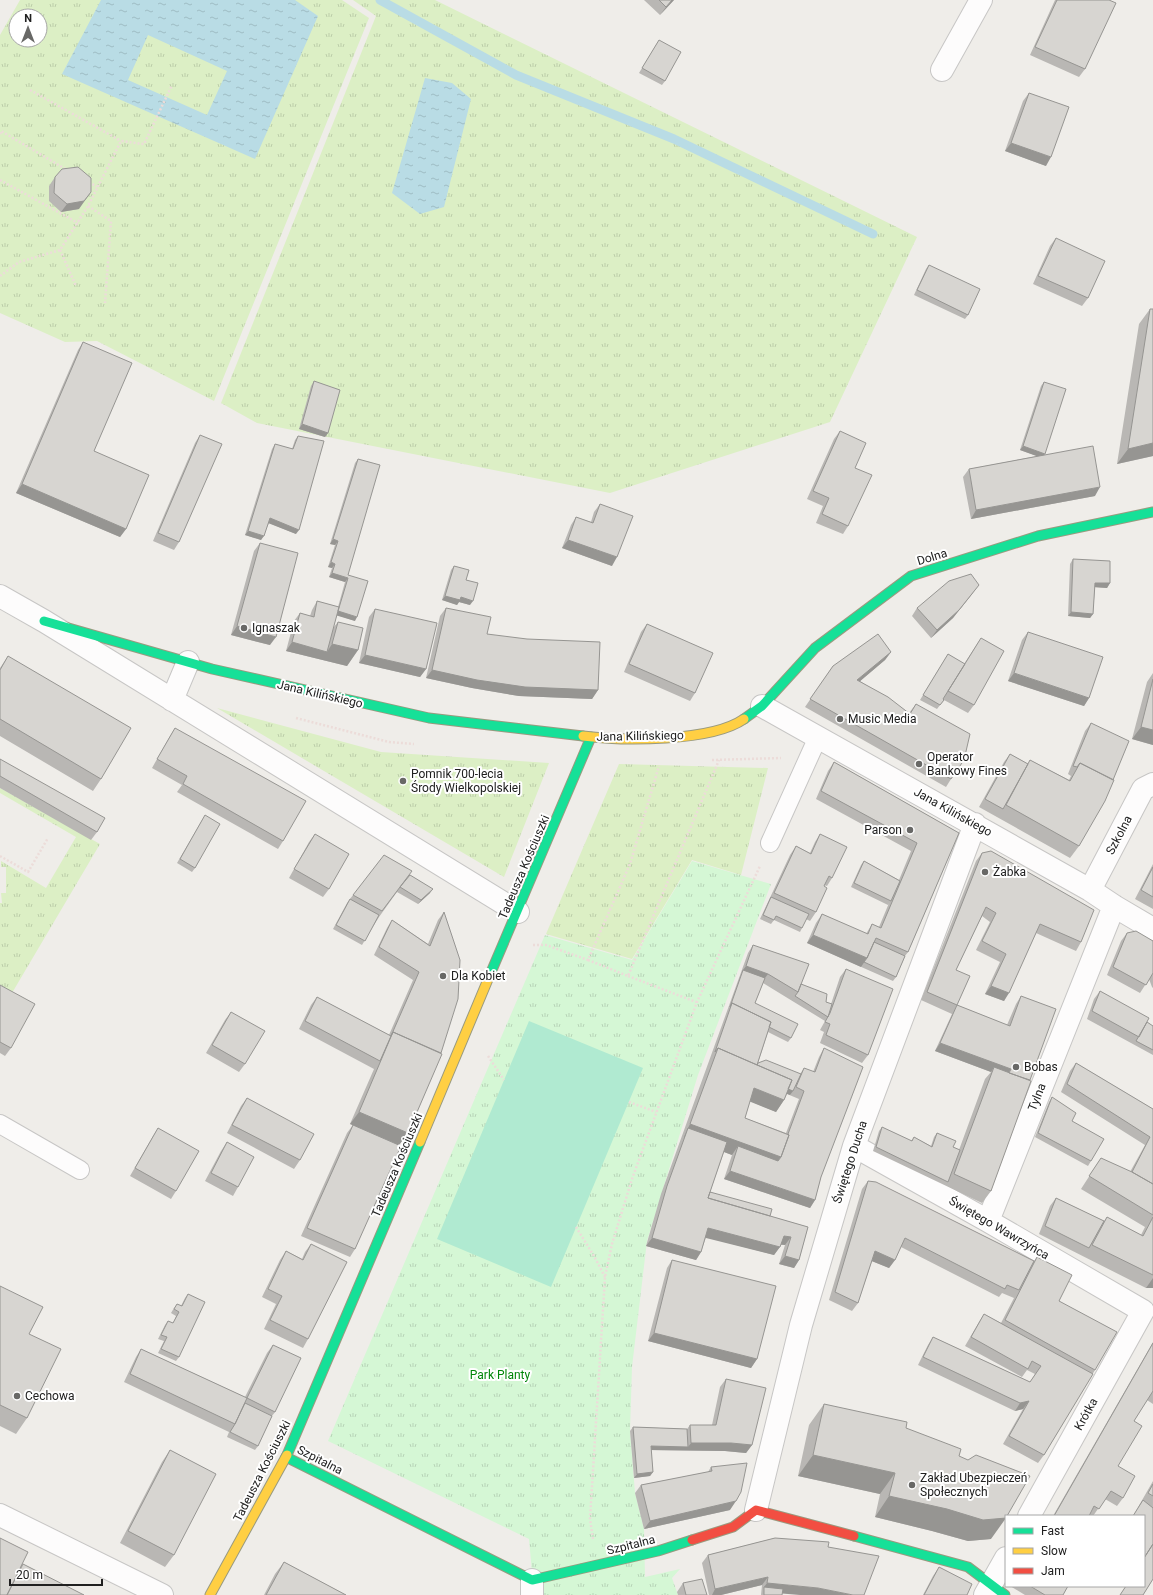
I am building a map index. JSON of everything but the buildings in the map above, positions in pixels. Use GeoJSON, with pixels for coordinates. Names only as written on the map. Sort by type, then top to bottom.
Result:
{"type":"FeatureCollection","features":[{"type":"Feature","properties":{"kind":"street"},"geometry":{"type":"LineString","coordinates":[[942,70],[981,0]]}},
{"type":"Feature","properties":{"kind":"street","name":"Dolna"},"geometry":{"type":"LineString","coordinates":[[762,706],[815,648],[911,576],[1038,536],[1153,512]]}},
{"type":"Feature","properties":{"kind":"street","name":"Jana Kilińskiego"},"geometry":{"type":"LineString","coordinates":[[0,596],[44,621],[518,912]]}},
{"type":"Feature","properties":{"kind":"street","name":"Jana Kilińskiego"},"geometry":{"type":"LineString","coordinates":[[44,621],[188,662],[429,718],[591,737],[648,738],[693,735],[736,725],[762,706],[975,824],[1090,890],[1153,929]]}},
{"type":"Feature","properties":{"kind":"street"},"geometry":{"type":"LineString","coordinates":[[172,700],[188,662]]}},
{"type":"Feature","properties":{"kind":"street","name":"Tadeusza Kościuszki"},"geometry":{"type":"LineString","coordinates":[[210,1595],[286,1456],[591,737]]}},
{"type":"Feature","properties":{"kind":"street","name":"Szkolna"},"geometry":{"type":"LineString","coordinates":[[1090,890],[1143,789],[1153,784]]}},
{"type":"Feature","properties":{"kind":"street","name":"Świętego Ducha"},"geometry":{"type":"LineString","coordinates":[[756,1510],[801,1325],[854,1146],[975,824]]}},
{"type":"Feature","properties":{"kind":"street","name":"Tylna"},"geometry":{"type":"LineString","coordinates":[[988,1221],[1114,906]]}},
{"type":"Feature","properties":{"kind":"street","name":"Świętego Wawrzyńca"},"geometry":{"type":"LineString","coordinates":[[854,1146],[1148,1311]]}},
{"type":"Feature","properties":{"kind":"street","name":"Krótka"},"geometry":{"type":"LineString","coordinates":[[1030,1515],[1148,1311]]}},
{"type":"Feature","properties":{"kind":"street","name":"Szpitalna"},"geometry":{"type":"LineString","coordinates":[[286,1456],[532,1588],[596,1566],[658,1551],[733,1527],[756,1510]]}},
{"type":"Feature","properties":{"kind":"street"},"geometry":{"type":"LineString","coordinates":[[756,1510],[968,1567],[994,1591],[1005,1561]]}},
{"type":"Feature","properties":{"kind":"street"},"geometry":{"type":"LineString","coordinates":[[0,1515],[162,1595]]}},
{"type":"Feature","properties":{"kind":"lane"},"geometry":{"type":"LineString","coordinates":[[770,843],[818,738]]}},
{"type":"Feature","properties":{"kind":"lane"},"geometry":{"type":"LineString","coordinates":[[0,1124],[80,1170]]}},
{"type":"Feature","properties":{"kind":"path"},"geometry":{"type":"LineString","coordinates":[[30,90],[121,141],[144,144],[172,85]]}},
{"type":"Feature","properties":{"kind":"path"},"geometry":{"type":"LineString","coordinates":[[0,134],[1,132],[70,171]]}},
{"type":"Feature","properties":{"kind":"path"},"geometry":{"type":"LineString","coordinates":[[0,276],[19,262],[60,250],[88,206],[121,141]]}},
{"type":"Feature","properties":{"kind":"path"},"geometry":{"type":"LineString","coordinates":[[84,179],[97,187]]}},
{"type":"Feature","properties":{"kind":"path"},"geometry":{"type":"LineString","coordinates":[[0,180],[78,223]]}},
{"type":"Feature","properties":{"kind":"path"},"geometry":{"type":"LineString","coordinates":[[88,206],[111,222],[105,303]]}},
{"type":"Feature","properties":{"kind":"path"},"geometry":{"type":"LineString","coordinates":[[60,250],[76,286]]}},
{"type":"Feature","properties":{"kind":"path"},"geometry":{"type":"LineString","coordinates":[[628,976],[719,760]]}},
{"type":"Feature","properties":{"kind":"path"},"geometry":{"type":"LineString","coordinates":[[588,960],[630,864],[659,766]]}},
{"type":"Feature","properties":{"kind":"path"},"geometry":{"type":"LineString","coordinates":[[0,856],[28,872],[48,838]]}},
{"type":"Feature","properties":{"kind":"path"},"geometry":{"type":"LineString","coordinates":[[596,1566],[590,1519],[605,1277],[612,1244],[632,1179],[696,1002],[770,843]]}},
{"type":"Feature","properties":{"kind":"path"},"geometry":{"type":"LineString","coordinates":[[502,948],[546,945],[696,1002]]}},
{"type":"Feature","properties":{"kind":"path"},"geometry":{"type":"LineString","coordinates":[[488,1056],[504,1080]]}},
{"type":"Feature","properties":{"kind":"path"},"geometry":{"type":"LineString","coordinates":[[629,1102],[656,1112]]}},
{"type":"Feature","properties":{"kind":"path"},"geometry":{"type":"LineString","coordinates":[[576,1227],[605,1277]]}},
{"type":"Feature","properties":{"kind":"green space"},"geometry":{"type":"Polygon","coordinates":[[[20,0],[342,0],[369,18],[214,401],[97,341],[65,342],[0,313],[0,35],[8,21],[8,48],[48,48],[48,8],[15,8],[20,0]]]}},
{"type":"Feature","properties":{"kind":"green space"},"geometry":{"type":"Polygon","coordinates":[[[353,0],[435,0],[917,237],[830,422],[610,493],[257,423],[221,403],[376,16],[353,0]]]}},
{"type":"Feature","properties":{"kind":"green space"},"geometry":{"type":"Polygon","coordinates":[[[217,708],[381,752],[549,763],[504,877],[217,708]]]}},
{"type":"Feature","properties":{"kind":"green space"},"geometry":{"type":"Polygon","coordinates":[[[619,764],[768,768],[741,875],[692,860],[632,959],[546,934],[619,764]]]}},
{"type":"Feature","properties":{"kind":"green space"},"geometry":{"type":"Polygon","coordinates":[[[0,788],[100,844],[12,993],[0,985],[0,903],[2,903],[1,893],[6,893],[6,867],[1,867],[1,861],[46,888],[76,837],[0,793],[0,788]]]}},
{"type":"Feature","properties":{"kind":"green space","name":"Park Planty"},"geometry":{"type":"Polygon","coordinates":[[[692,861],[771,884],[698,1075],[647,1241],[632,1367],[630,1431],[635,1493],[644,1529],[645,1577],[680,1569],[672,1578],[678,1595],[534,1595],[529,1539],[328,1441],[545,935],[632,960],[692,861]]]}},
{"type":"Feature","properties":{"kind":"green space"},"geometry":{"type":"Polygon","coordinates":[[[529,1021],[643,1068],[551,1287],[437,1239],[529,1021]]]}},
{"type":"Feature","properties":{"kind":"water"},"geometry":{"type":"Polygon","coordinates":[[[101,0],[295,0],[318,16],[255,159],[62,74],[101,0]],[[148,35],[128,80],[207,115],[227,71],[148,35]]]}},
{"type":"Feature","properties":{"kind":"water"},"geometry":{"type":"Polygon","coordinates":[[[425,78],[452,83],[471,99],[444,207],[420,214],[392,193],[425,78]]]}},
{"type":"Feature","properties":{"kind":"waterway"},"geometry":{"type":"LineString","coordinates":[[380,0],[516,75],[674,139],[873,234]]}},
{"type":"Feature","properties":{"kind":"traffic: fast"},"geometry":{"type":"LineString","coordinates":[[744,719],[762,706],[815,648],[911,576],[1038,536],[1153,512]]}},
{"type":"Feature","properties":{"kind":"traffic: fast"},"geometry":{"type":"LineString","coordinates":[[44,621],[212,669],[429,718],[583,736]]}},
{"type":"Feature","properties":{"kind":"traffic: fast"},"geometry":{"type":"LineString","coordinates":[[489,977],[591,737]]}},
{"type":"Feature","properties":{"kind":"traffic: fast"},"geometry":{"type":"LineString","coordinates":[[287,1455],[420,1142]]}},
{"type":"Feature","properties":{"kind":"traffic: fast"},"geometry":{"type":"LineString","coordinates":[[286,1457],[532,1580],[658,1551],[692,1540]]}},
{"type":"Feature","properties":{"kind":"traffic: fast"},"geometry":{"type":"LineString","coordinates":[[854,1536],[968,1567],[1005,1595]]}},
{"type":"Feature","properties":{"kind":"traffic: slow"},"geometry":{"type":"LineString","coordinates":[[583,736],[620,739],[689,736],[729,727],[744,719]]}},
{"type":"Feature","properties":{"kind":"traffic: slow"},"geometry":{"type":"LineString","coordinates":[[420,1142],[489,977]]}},
{"type":"Feature","properties":{"kind":"traffic: slow"},"geometry":{"type":"LineString","coordinates":[[210,1595],[287,1455]]}},
{"type":"Feature","properties":{"kind":"traffic: jam"},"geometry":{"type":"LineString","coordinates":[[692,1540],[733,1527],[756,1510],[854,1536]]}},
{"type":"Feature","properties":{"kind":"place","name":"Ignaszak"},"geometry":{"type":"Point","coordinates":[244,628]}},
{"type":"Feature","properties":{"kind":"place","name":"Music Media"},"geometry":{"type":"Point","coordinates":[840,719]}},
{"type":"Feature","properties":{"kind":"place","name":"Operator Bankowy Fines"},"geometry":{"type":"Point","coordinates":[919,764]}},
{"type":"Feature","properties":{"kind":"place","name":"Pomnik 700-lecia Środy Wielkopolskiej"},"geometry":{"type":"Point","coordinates":[403,781]}},
{"type":"Feature","properties":{"kind":"place","name":"Parson"},"geometry":{"type":"Point","coordinates":[910,830]}},
{"type":"Feature","properties":{"kind":"place","name":"Żabka"},"geometry":{"type":"Point","coordinates":[985,872]}},
{"type":"Feature","properties":{"kind":"place","name":"Dla Kobiet"},"geometry":{"type":"Point","coordinates":[443,976]}},
{"type":"Feature","properties":{"kind":"place","name":"Bobas"},"geometry":{"type":"Point","coordinates":[1016,1067]}},
{"type":"Feature","properties":{"kind":"place","name":"Cechowa"},"geometry":{"type":"Point","coordinates":[17,1396]}},
{"type":"Feature","properties":{"kind":"place","name":"Zakład Ubezpieczeń Społecznych"},"geometry":{"type":"Point","coordinates":[912,1485]}}]}
